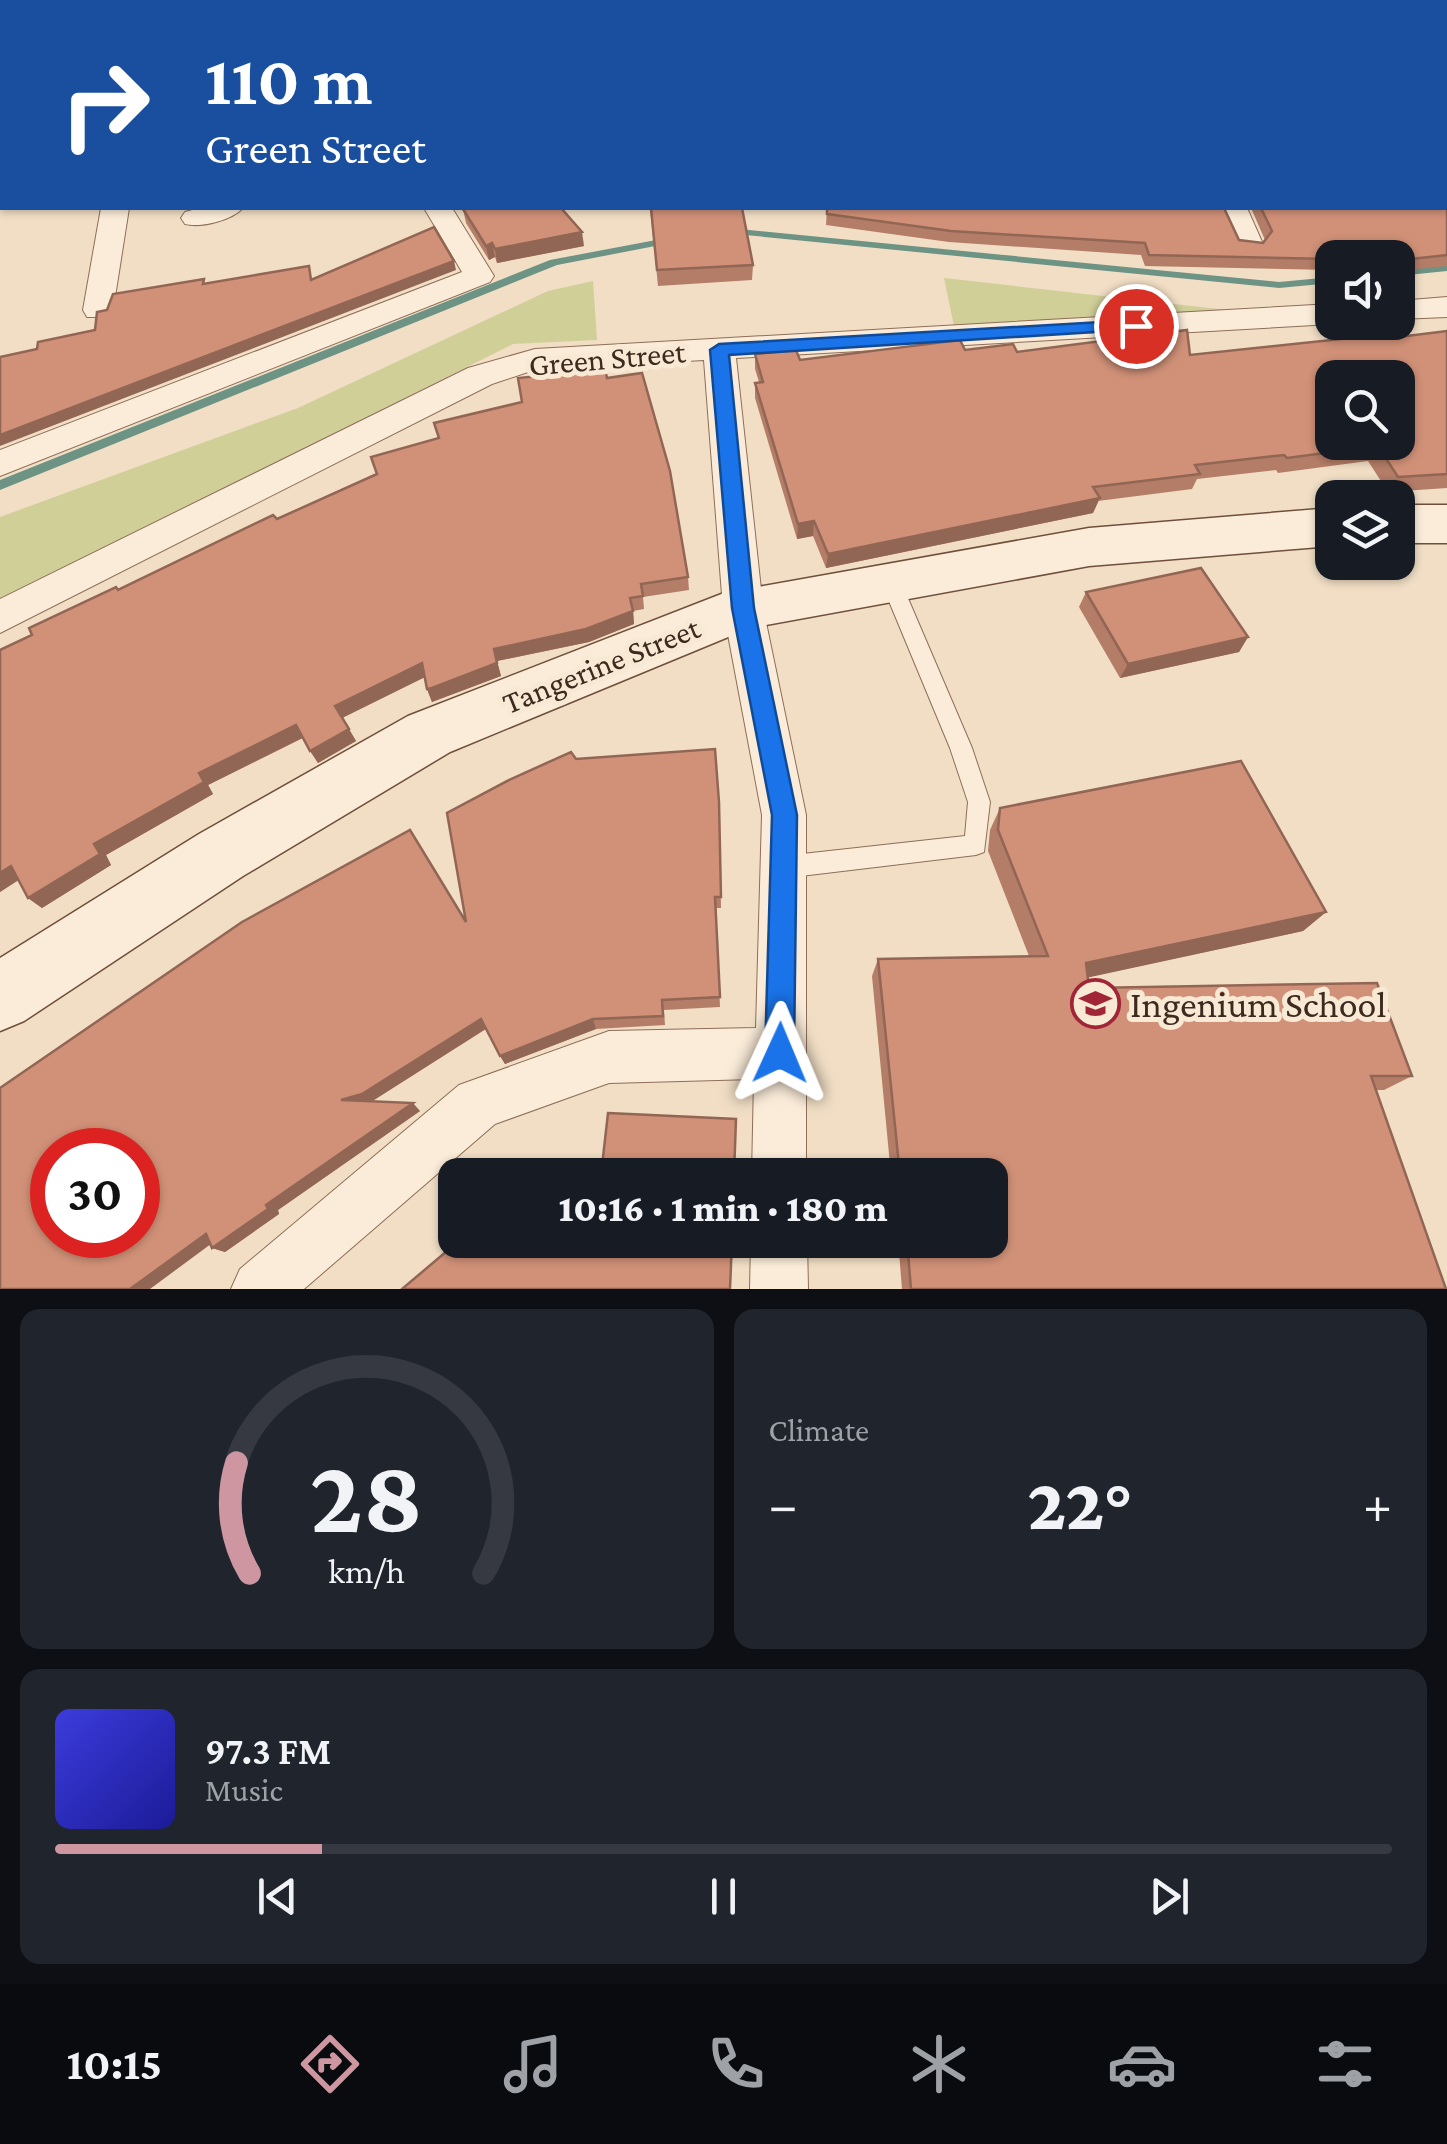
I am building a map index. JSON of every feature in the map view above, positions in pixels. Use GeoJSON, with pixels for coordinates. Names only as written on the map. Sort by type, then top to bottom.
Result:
{"type":"FeatureCollection","features":[{"type":"Feature","properties":{"kind":"street"},"geometry":{"type":"LineString","coordinates":[[98,310],[114,210]]}},
{"type":"Feature","properties":{"kind":"street"},"geometry":{"type":"LineString","coordinates":[[194,218],[223,210]]}},
{"type":"Feature","properties":{"kind":"street"},"geometry":{"type":"LineString","coordinates":[[0,464],[479,276],[439,210]]}},
{"type":"Feature","properties":{"kind":"street"},"geometry":{"type":"LineString","coordinates":[[1234,210],[1248,244]]}},
{"type":"Feature","properties":{"kind":"street"},"geometry":{"type":"LineString","coordinates":[[1415,309],[1447,307]]}},
{"type":"Feature","properties":{"kind":"street","name":"Green Street"},"geometry":{"type":"LineString","coordinates":[[0,617],[480,376],[535,359],[1315,315]]}},
{"type":"Feature","properties":{"kind":"street"},"geometry":{"type":"LineString","coordinates":[[719,350],[743,608],[784,815],[779,1158]]}},
{"type":"Feature","properties":{"kind":"street"},"geometry":{"type":"LineString","coordinates":[[1415,524],[1447,524]]}},
{"type":"Feature","properties":{"kind":"street","name":"Tangerine Street"},"geometry":{"type":"LineString","coordinates":[[0,998],[221,856],[429,734],[743,608],[1088,547],[1315,528]]}},
{"type":"Feature","properties":{"kind":"street"},"geometry":{"type":"LineString","coordinates":[[260,1289],[478,1104],[609,1057],[780,1053]]}},
{"type":"Feature","properties":{"kind":"street"},"geometry":{"type":"LineString","coordinates":[[779,1258],[779,1289]]}},
{"type":"Feature","properties":{"kind":"lane"},"geometry":{"type":"LineString","coordinates":[[784,866],[976,845],[978,802],[960,748],[891,582]]}},
{"type":"Feature","properties":{"kind":"shaded area"},"geometry":{"type":"Polygon","coordinates":[[[944,278],[1227,310],[954,326],[944,278]]]}},
{"type":"Feature","properties":{"kind":"shaded area"},"geometry":{"type":"Polygon","coordinates":[[[593,281],[597,340],[513,344],[0,601],[0,517],[298,408],[548,291],[593,281]]]}},
{"type":"Feature","properties":{"kind":"building"},"geometry":{"type":"Polygon","coordinates":[[[464,210],[563,210],[582,232],[495,249],[492,243],[486,246],[464,210]]]}},
{"type":"Feature","properties":{"kind":"building"},"geometry":{"type":"Polygon","coordinates":[[[651,210],[742,210],[753,265],[657,270],[651,210]]]}},
{"type":"Feature","properties":{"kind":"building"},"geometry":{"type":"Polygon","coordinates":[[[827,210],[1225,210],[1239,240],[1263,243],[1272,231],[1262,210],[1447,210],[1447,255],[1415,258],[1415,240],[1315,240],[1315,259],[1149,255],[1145,243],[951,231],[827,214],[827,210]]]}},
{"type":"Feature","properties":{"kind":"building"},"geometry":{"type":"Polygon","coordinates":[[[434,227],[454,261],[0,435],[0,357],[37,349],[38,342],[95,330],[97,312],[107,310],[113,294],[309,266],[311,280],[434,227]]]}},
{"type":"Feature","properties":{"kind":"building"},"geometry":{"type":"Polygon","coordinates":[[[1187,330],[1190,355],[1331,340],[1415,340],[1415,335],[1447,331],[1447,474],[1398,477],[1387,460],[1415,460],[1415,360],[1315,360],[1315,454],[1195,465],[1200,474],[1093,487],[1100,498],[828,554],[814,521],[798,524],[755,383],[763,382],[755,354],[796,350],[800,360],[960,340],[965,350],[1013,344],[1017,352],[1187,330]]]}},
{"type":"Feature","properties":{"kind":"building"},"geometry":{"type":"Polygon","coordinates":[[[605,369],[607,378],[642,373],[670,471],[688,577],[641,584],[643,596],[630,598],[633,611],[586,629],[494,649],[497,663],[432,688],[427,689],[422,663],[335,706],[349,729],[310,751],[296,725],[199,773],[204,782],[94,844],[100,854],[28,898],[11,866],[0,873],[0,650],[32,635],[29,628],[116,587],[118,590],[273,515],[277,519],[377,474],[371,457],[439,438],[434,423],[522,402],[518,378],[605,369]]]}},
{"type":"Feature","properties":{"kind":"building"},"geometry":{"type":"Polygon","coordinates":[[[1201,568],[1248,637],[1128,664],[1086,592],[1201,568]]]}},
{"type":"Feature","properties":{"kind":"building"},"geometry":{"type":"Polygon","coordinates":[[[715,749],[721,897],[715,897],[720,997],[662,1000],[663,1016],[593,1019],[500,1056],[481,1019],[362,1094],[341,1100],[413,1103],[266,1205],[268,1209],[212,1248],[206,1234],[130,1289],[0,1289],[0,1088],[242,922],[410,830],[466,922],[447,813],[571,752],[576,759],[715,749]]]}},
{"type":"Feature","properties":{"kind":"building","name":"Ingenium School"},"geometry":{"type":"Polygon","coordinates":[[[1241,761],[1326,912],[1086,963],[1089,988],[1377,983],[1412,1076],[1371,1076],[1446,1289],[911,1289],[908,1258],[1008,1258],[1008,1158],[898,1158],[878,959],[1048,956],[998,830],[1000,808],[1241,761]]]}},
{"type":"Feature","properties":{"kind":"building"},"geometry":{"type":"Polygon","coordinates":[[[608,1113],[736,1119],[735,1158],[603,1158],[608,1113]]]}},
{"type":"Feature","properties":{"kind":"building"},"geometry":{"type":"Polygon","coordinates":[[[439,1258],[731,1258],[730,1289],[402,1289],[439,1258]]]}},
{"type":"Feature","properties":{"kind":"waterway"},"geometry":{"type":"LineString","coordinates":[[729,231],[1279,285],[1315,282]]}},
{"type":"Feature","properties":{"kind":"waterway"},"geometry":{"type":"LineString","coordinates":[[0,485],[554,262],[672,240]]}},
{"type":"Feature","properties":{"kind":"waterway"},"geometry":{"type":"LineString","coordinates":[[1415,271],[1447,268]]}},
{"type":"Feature","properties":{"kind":"place","name":"Ingenium School"},"geometry":{"type":"Point","coordinates":[1095,1004]}},
{"type":"Feature","properties":{"kind":"route"},"geometry":{"type":"LineString","coordinates":[[780,1053],[784,815],[743,608],[719,350],[1136,326]]}}]}
